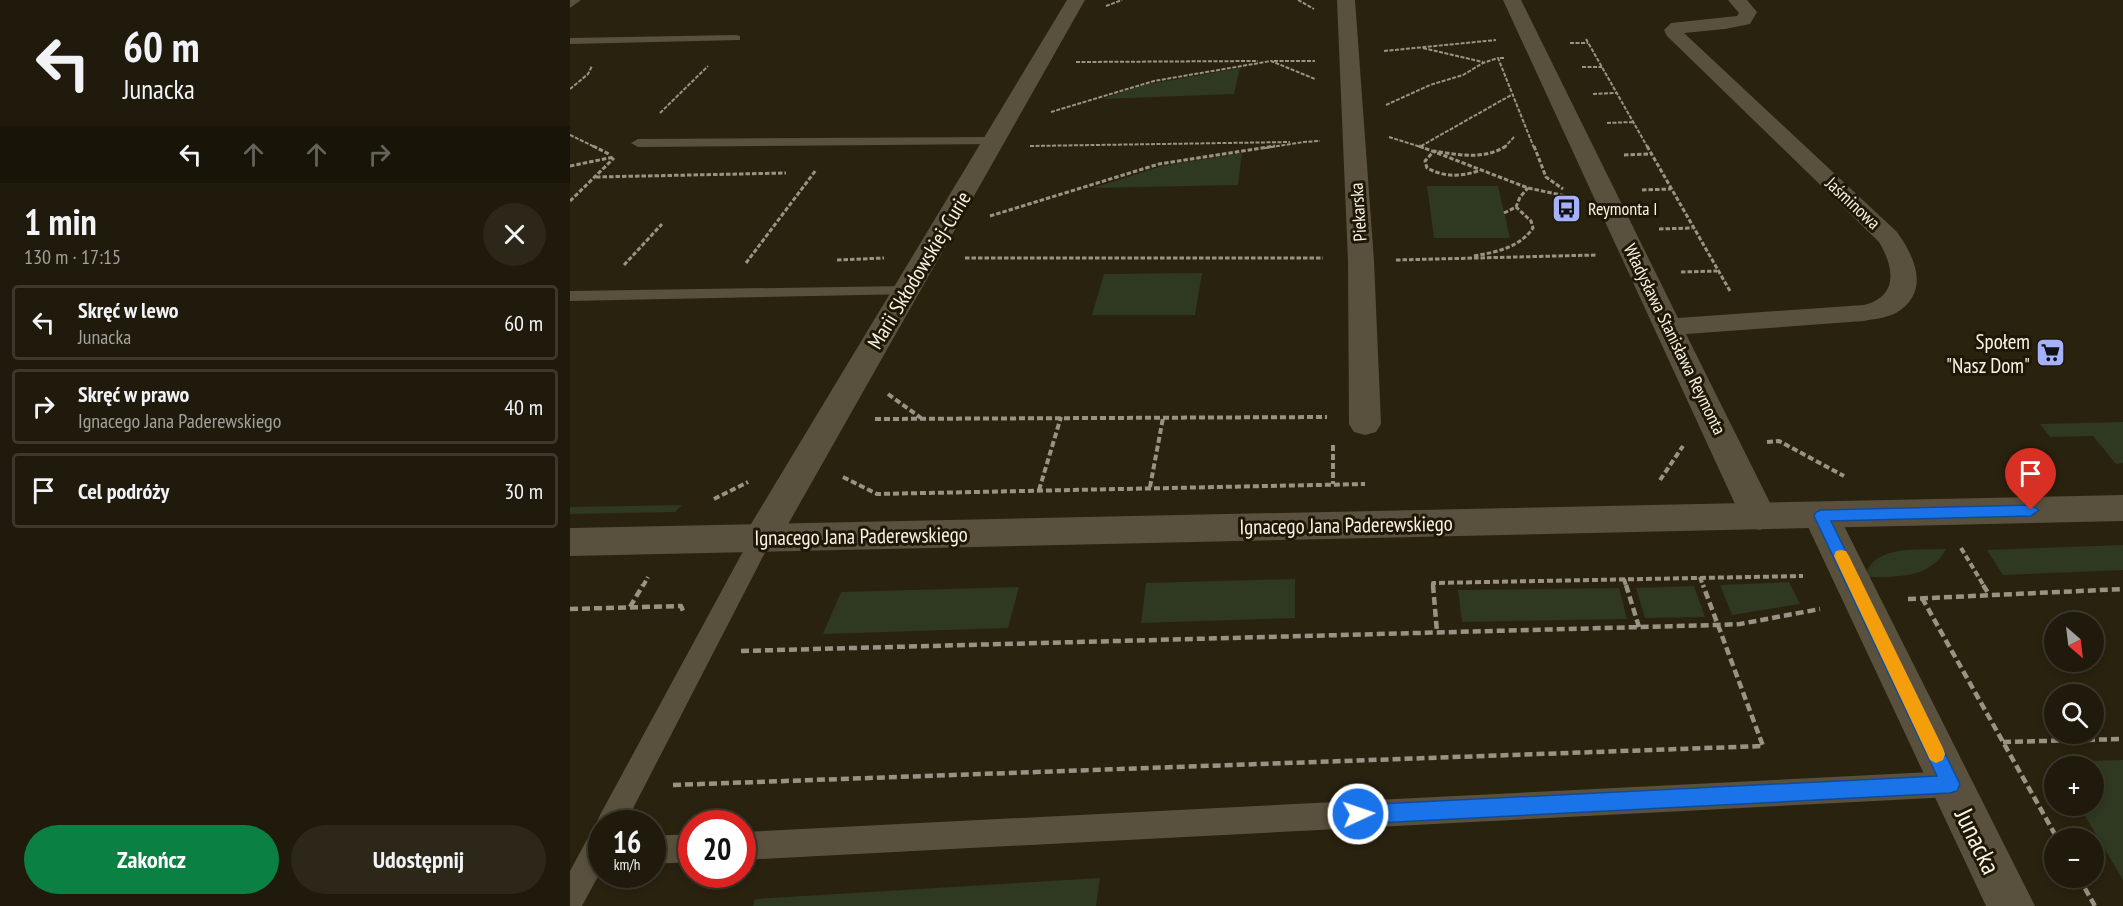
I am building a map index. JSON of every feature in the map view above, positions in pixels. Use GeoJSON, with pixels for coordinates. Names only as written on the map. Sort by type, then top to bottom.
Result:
{"type":"FeatureCollection","features":[{"type":"Feature","properties":{"kind":"street","name":"Marii Skłodowskiej-Curie"},"geometry":{"type":"LineString","coordinates":[[761,539],[1076,0]]}},
{"type":"Feature","properties":{"kind":"street","name":"Piekarska"},"geometry":{"type":"LineString","coordinates":[[1346,0],[1361,261],[1365,424]]}},
{"type":"Feature","properties":{"kind":"street","name":"Władysława Stanisława Reymonta"},"geometry":{"type":"LineString","coordinates":[[1512,0],[1759,517]]}},
{"type":"Feature","properties":{"kind":"street","name":"Jaśminowa"},"geometry":{"type":"LineString","coordinates":[[1668,327],[1864,313],[1886,307],[1897,298],[1903,282],[1900,253],[1888,237],[1676,36],[1673,30],[1677,27],[1725,24],[1744,20],[1748,12],[1737,0]]}},
{"type":"Feature","properties":{"kind":"street","name":"Ignacego Jana Paderewskiego"},"geometry":{"type":"LineString","coordinates":[[570,542],[2123,508]]}},
{"type":"Feature","properties":{"kind":"street","name":"Junacka"},"geometry":{"type":"LineString","coordinates":[[1821,516],[2011,906]]}},
{"type":"Feature","properties":{"kind":"lane"},"geometry":{"type":"LineString","coordinates":[[570,5],[576,0]]}},
{"type":"Feature","properties":{"kind":"lane"},"geometry":{"type":"LineString","coordinates":[[570,41],[736,38]]}},
{"type":"Feature","properties":{"kind":"lane"},"geometry":{"type":"LineString","coordinates":[[638,143],[995,141]]}},
{"type":"Feature","properties":{"kind":"lane"},"geometry":{"type":"LineString","coordinates":[[570,296],[906,291]]}},
{"type":"Feature","properties":{"kind":"lane"},"geometry":{"type":"LineString","coordinates":[[617,810],[761,539]]}},
{"type":"Feature","properties":{"kind":"lane"},"geometry":{"type":"LineString","coordinates":[[756,845],[1950,784]]}},
{"type":"Feature","properties":{"kind":"lane"},"geometry":{"type":"LineString","coordinates":[[570,900],[588,868]]}},
{"type":"Feature","properties":{"kind":"path"},"geometry":{"type":"LineString","coordinates":[[656,117],[736,38]]}},
{"type":"Feature","properties":{"kind":"path"},"geometry":{"type":"LineString","coordinates":[[1375,52],[1498,40]]}},
{"type":"Feature","properties":{"kind":"path"},"geometry":{"type":"LineString","coordinates":[[1563,44],[1587,41],[1692,228],[1749,321]]}},
{"type":"Feature","properties":{"kind":"path"},"geometry":{"type":"LineString","coordinates":[[1420,47],[1483,63]]}},
{"type":"Feature","properties":{"kind":"path"},"geometry":{"type":"LineString","coordinates":[[1352,122],[1430,85],[1463,75],[1483,63],[1498,58]]}},
{"type":"Feature","properties":{"kind":"path"},"geometry":{"type":"LineString","coordinates":[[1041,115],[1154,81],[1271,61],[1319,81]]}},
{"type":"Feature","properties":{"kind":"path"},"geometry":{"type":"LineString","coordinates":[[1072,62],[1319,61]]}},
{"type":"Feature","properties":{"kind":"path"},"geometry":{"type":"LineString","coordinates":[[570,89],[588,75],[594,62]]}},
{"type":"Feature","properties":{"kind":"path"},"geometry":{"type":"LineString","coordinates":[[1575,68],[1602,67]]}},
{"type":"Feature","properties":{"kind":"path"},"geometry":{"type":"LineString","coordinates":[[570,83],[578,83]]}},
{"type":"Feature","properties":{"kind":"path"},"geometry":{"type":"LineString","coordinates":[[1589,94],[1616,93]]}},
{"type":"Feature","properties":{"kind":"path"},"geometry":{"type":"LineString","coordinates":[[1421,146],[1513,94]]}},
{"type":"Feature","properties":{"kind":"path"},"geometry":{"type":"LineString","coordinates":[[1352,122],[1528,188],[1570,197]]}},
{"type":"Feature","properties":{"kind":"path"},"geometry":{"type":"LineString","coordinates":[[1604,123],[1633,122]]}},
{"type":"Feature","properties":{"kind":"path"},"geometry":{"type":"LineString","coordinates":[[570,135],[615,157]]}},
{"type":"Feature","properties":{"kind":"path"},"geometry":{"type":"LineString","coordinates":[[1434,151],[1466,155],[1491,153],[1504,148],[1515,137]]}},
{"type":"Feature","properties":{"kind":"path"},"geometry":{"type":"LineString","coordinates":[[1027,146],[1329,141]]}},
{"type":"Feature","properties":{"kind":"path"},"geometry":{"type":"LineString","coordinates":[[986,218],[1160,164],[1304,142]]}},
{"type":"Feature","properties":{"kind":"path"},"geometry":{"type":"LineString","coordinates":[[746,263],[835,143]]}},
{"type":"Feature","properties":{"kind":"path"},"geometry":{"type":"LineString","coordinates":[[1434,151],[1425,161],[1427,168],[1435,172],[1460,176],[1479,171]]}},
{"type":"Feature","properties":{"kind":"path"},"geometry":{"type":"LineString","coordinates":[[1621,155],[1651,154]]}},
{"type":"Feature","properties":{"kind":"path"},"geometry":{"type":"LineString","coordinates":[[570,166],[615,157]]}},
{"type":"Feature","properties":{"kind":"path"},"geometry":{"type":"LineString","coordinates":[[570,201],[615,157]]}},
{"type":"Feature","properties":{"kind":"path"},"geometry":{"type":"LineString","coordinates":[[803,172],[814,172]]}},
{"type":"Feature","properties":{"kind":"path"},"geometry":{"type":"LineString","coordinates":[[595,177],[791,173]]}},
{"type":"Feature","properties":{"kind":"path"},"geometry":{"type":"LineString","coordinates":[[1504,213],[1516,207],[1520,197],[1528,188]]}},
{"type":"Feature","properties":{"kind":"path"},"geometry":{"type":"LineString","coordinates":[[1639,190],[1671,189]]}},
{"type":"Feature","properties":{"kind":"path"},"geometry":{"type":"LineString","coordinates":[[1464,258],[1505,249],[1529,236],[1533,228],[1531,221],[1516,207]]}},
{"type":"Feature","properties":{"kind":"path"},"geometry":{"type":"LineString","coordinates":[[624,266],[662,224]]}},
{"type":"Feature","properties":{"kind":"path"},"geometry":{"type":"LineString","coordinates":[[1658,229],[1692,228]]}},
{"type":"Feature","properties":{"kind":"path"},"geometry":{"type":"LineString","coordinates":[[1361,261],[1602,255]]}},
{"type":"Feature","properties":{"kind":"path"},"geometry":{"type":"LineString","coordinates":[[955,258],[1330,258]]}},
{"type":"Feature","properties":{"kind":"path"},"geometry":{"type":"LineString","coordinates":[[1681,272],[1717,271]]}},
{"type":"Feature","properties":{"kind":"path"},"geometry":{"type":"LineString","coordinates":[[884,391],[921,418]]}},
{"type":"Feature","properties":{"kind":"path"},"geometry":{"type":"LineString","coordinates":[[1039,490],[1061,417]]}},
{"type":"Feature","properties":{"kind":"path"},"geometry":{"type":"LineString","coordinates":[[869,419],[1334,417]]}},
{"type":"Feature","properties":{"kind":"path"},"geometry":{"type":"LineString","coordinates":[[1150,487],[1163,418]]}},
{"type":"Feature","properties":{"kind":"path"},"geometry":{"type":"LineString","coordinates":[[1333,439],[1333,484]]}},
{"type":"Feature","properties":{"kind":"path"},"geometry":{"type":"LineString","coordinates":[[1649,481],[1660,481],[1684,445],[1779,441],[1848,478]]}},
{"type":"Feature","properties":{"kind":"path"},"geometry":{"type":"LineString","coordinates":[[837,474],[878,494],[1369,484]]}},
{"type":"Feature","properties":{"kind":"path"},"geometry":{"type":"LineString","coordinates":[[1437,632],[1433,583],[1803,575]]}},
{"type":"Feature","properties":{"kind":"path"},"geometry":{"type":"LineString","coordinates":[[660,786],[1763,746],[1700,577]]}},
{"type":"Feature","properties":{"kind":"path"},"geometry":{"type":"LineString","coordinates":[[1624,579],[1639,627]]}},
{"type":"Feature","properties":{"kind":"path"},"geometry":{"type":"LineString","coordinates":[[700,652],[1740,624],[1863,601],[2123,589]]}},
{"type":"Feature","properties":{"kind":"path"},"geometry":{"type":"LineString","coordinates":[[1922,598],[2051,828]]}},
{"type":"Feature","properties":{"kind":"path"},"geometry":{"type":"LineString","coordinates":[[570,609],[645,607]]}},
{"type":"Feature","properties":{"kind":"path"},"geometry":{"type":"LineString","coordinates":[[2003,742],[2123,739]]}},
{"type":"Feature","properties":{"kind":"path"},"geometry":{"type":"LineString","coordinates":[[2085,888],[2095,906]]}},
{"type":"Feature","properties":{"kind":"green space"},"geometry":{"type":"Polygon","coordinates":[[[1240,68],[1234,94],[1102,99],[1143,85],[1240,68]]]}},
{"type":"Feature","properties":{"kind":"green space"},"geometry":{"type":"Polygon","coordinates":[[[1242,153],[1238,185],[1093,188],[1162,166],[1242,153]]]}},
{"type":"Feature","properties":{"kind":"green space"},"geometry":{"type":"Polygon","coordinates":[[[1427,186],[1498,186],[1510,238],[1434,238],[1427,186]]]}},
{"type":"Feature","properties":{"kind":"green space"},"geometry":{"type":"Polygon","coordinates":[[[1202,273],[1195,315],[1092,315],[1104,274],[1202,273]]]}},
{"type":"Feature","properties":{"kind":"green space"},"geometry":{"type":"Polygon","coordinates":[[[2123,422],[2123,463],[2116,464],[2093,436],[2050,437],[2040,424],[2123,422]]]}},
{"type":"Feature","properties":{"kind":"green space"},"geometry":{"type":"Polygon","coordinates":[[[682,505],[675,512],[570,514],[570,507],[682,505]]]}},
{"type":"Feature","properties":{"kind":"green space"},"geometry":{"type":"Polygon","coordinates":[[[2123,545],[2123,570],[2003,575],[1987,550],[2123,545]]]}},
{"type":"Feature","properties":{"kind":"green space"},"geometry":{"type":"Polygon","coordinates":[[[1946,549],[1939,559],[1922,571],[1900,576],[1866,577],[1870,566],[1887,554],[1898,551],[1946,549]]]}},
{"type":"Feature","properties":{"kind":"green space"},"geometry":{"type":"Polygon","coordinates":[[[1295,579],[1295,618],[1141,623],[1146,583],[1295,579]]]}},
{"type":"Feature","properties":{"kind":"green space"},"geometry":{"type":"Polygon","coordinates":[[[1789,582],[1800,604],[1732,615],[1720,585],[1789,582]]]}},
{"type":"Feature","properties":{"kind":"green space"},"geometry":{"type":"Polygon","coordinates":[[[1694,586],[1705,617],[1645,618],[1636,588],[1694,586]]]}},
{"type":"Feature","properties":{"kind":"green space"},"geometry":{"type":"Polygon","coordinates":[[[1019,587],[1008,628],[823,634],[841,592],[1019,587]]]}},
{"type":"Feature","properties":{"kind":"green space"},"geometry":{"type":"Polygon","coordinates":[[[1619,588],[1627,619],[1462,622],[1458,590],[1619,588]]]}},
{"type":"Feature","properties":{"kind":"green space"},"geometry":{"type":"Polygon","coordinates":[[[2123,760],[2123,880],[2104,848],[2104,828],[2092,828],[2085,816],[2104,816],[2104,761],[2123,760]]]}},
{"type":"Feature","properties":{"kind":"green space"},"geometry":{"type":"Polygon","coordinates":[[[1100,878],[1096,906],[753,906],[755,899],[1100,878]]]}},
{"type":"Feature","properties":{"kind":"slow traffic"},"geometry":{"type":"LineString","coordinates":[[1841,556],[1936,754]]}},
{"type":"Feature","properties":{"kind":"place","name":"Reymonta I"},"geometry":{"type":"Point","coordinates":[1567,208]}},
{"type":"Feature","properties":{"kind":"place","name":"Społem \"Nasz Dom\""},"geometry":{"type":"Point","coordinates":[2051,353]}},
{"type":"Feature","properties":{"kind":"route"},"geometry":{"type":"LineString","coordinates":[[1358,814],[1950,784],[1821,516],[2031,510]]}}]}
